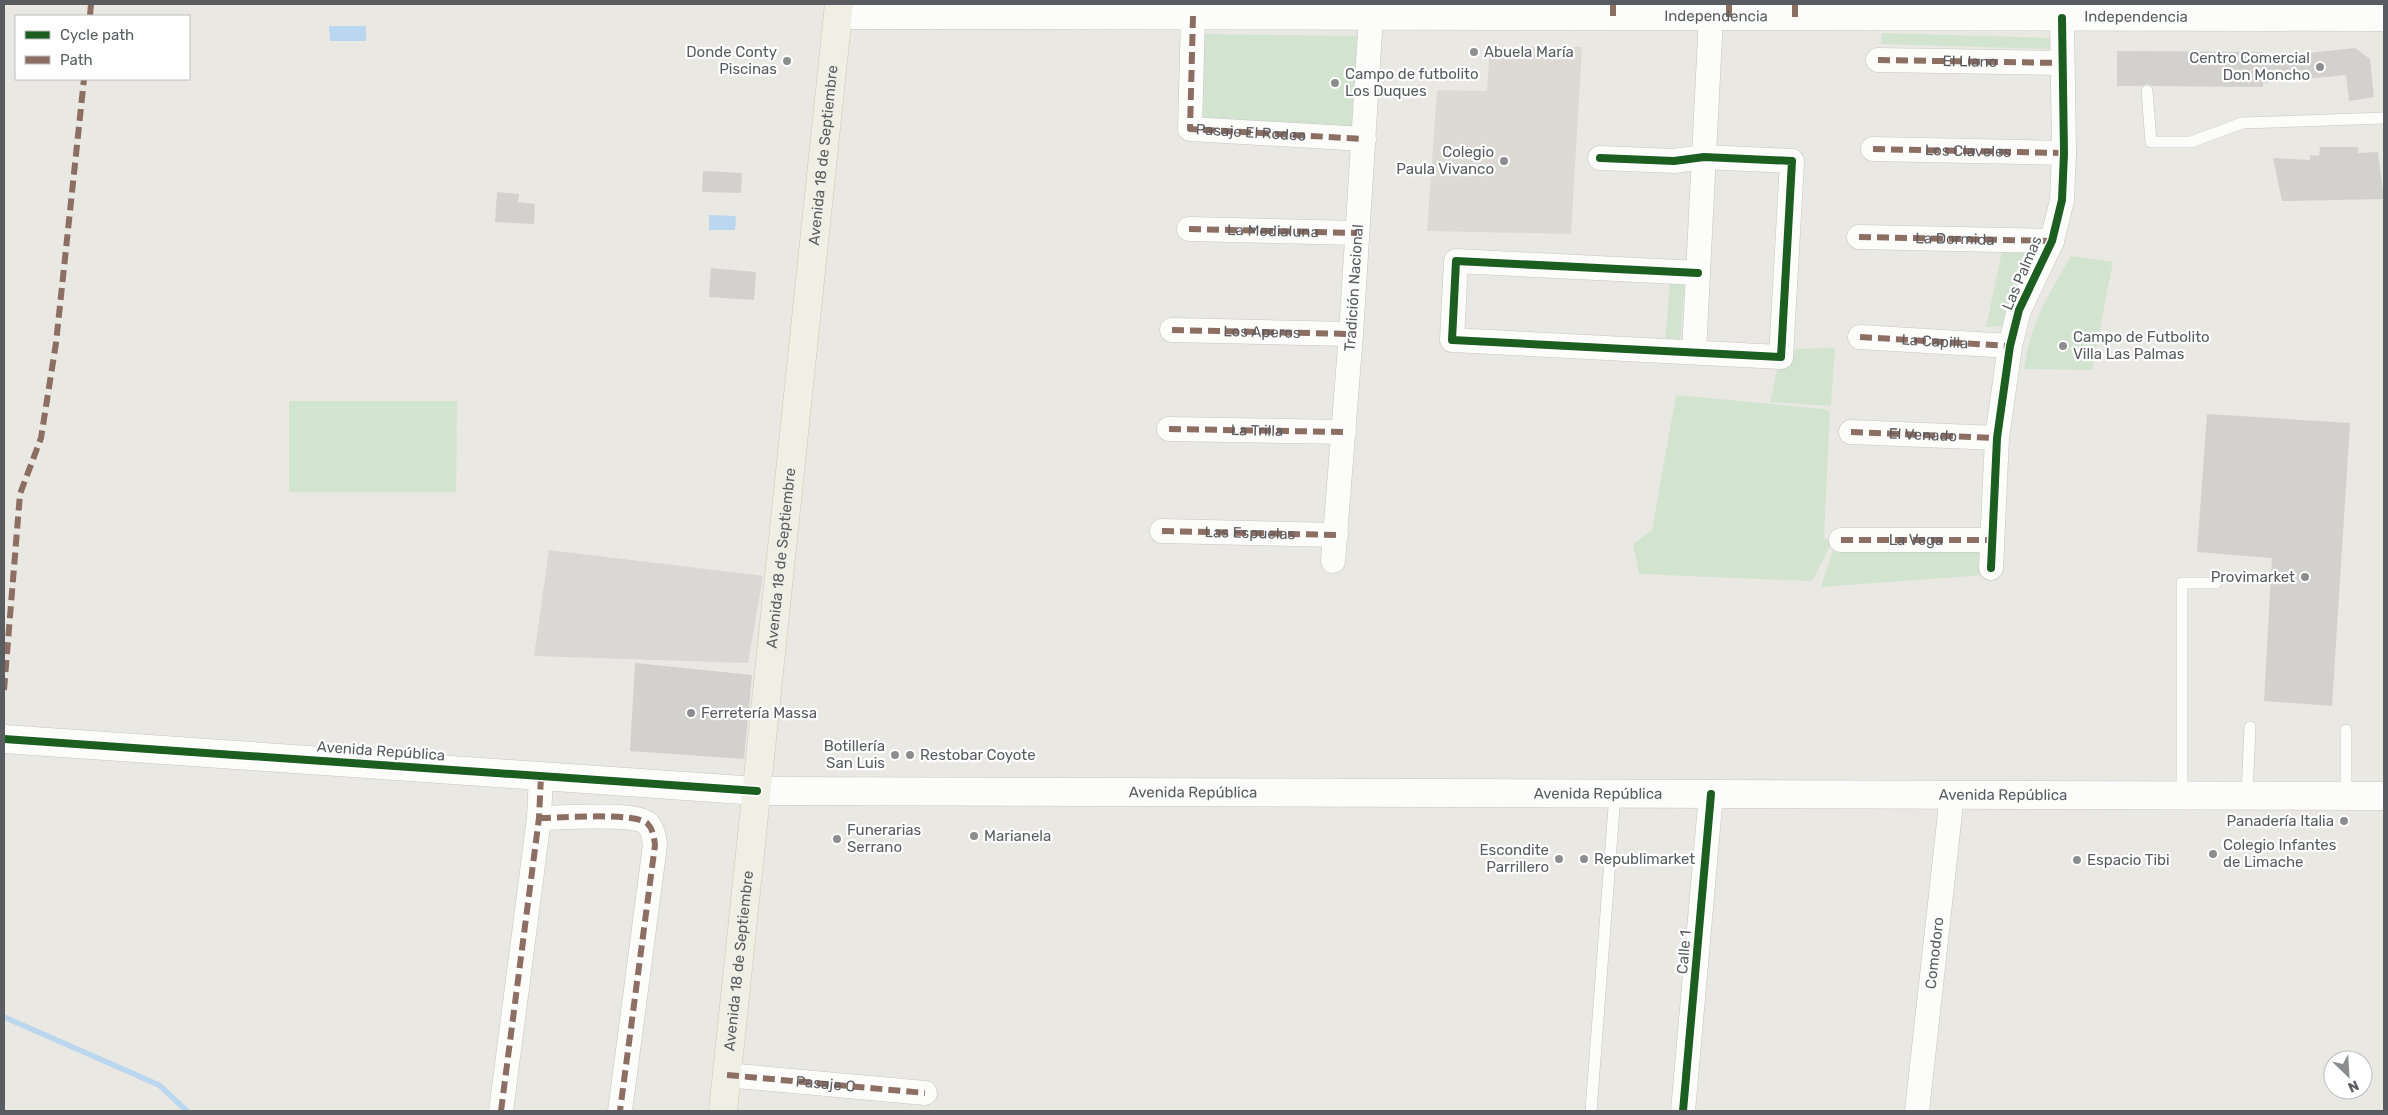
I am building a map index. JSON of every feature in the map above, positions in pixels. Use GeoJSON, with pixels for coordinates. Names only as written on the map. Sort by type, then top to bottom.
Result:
{"type":"FeatureCollection","features":[{"type":"Feature","properties":{"kind":"main road","name":"Independencia"},"geometry":{"type":"LineString","coordinates":[[838,9],[1056,10],[1193,16],[1371,16],[1498,10],[1613,10],[1723,13],[1858,11],[2062,18],[2384,16]]}},
{"type":"Feature","properties":{"kind":"main road","name":"Avenida 18 de Septiembre"},"geometry":{"type":"LineString","coordinates":[[723,1111],[838,9]]}},
{"type":"Feature","properties":{"kind":"main road","name":"Avenida República"},"geometry":{"type":"LineString","coordinates":[[4,739],[757,791],[2384,796]]}},
{"type":"Feature","properties":{"kind":"street"},"geometry":{"type":"LineString","coordinates":[[1694,352],[1704,156],[1723,13]]}},
{"type":"Feature","properties":{"kind":"street","name":"Pasaje El Rodeo"},"geometry":{"type":"LineString","coordinates":[[1193,16],[1190,129],[1364,140]]}},
{"type":"Feature","properties":{"kind":"street","name":"Tradición Nacional"},"geometry":{"type":"LineString","coordinates":[[1333,560],[1351,334],[1371,16]]}},
{"type":"Feature","properties":{"kind":"street","name":"Las Palmas"},"geometry":{"type":"LineString","coordinates":[[1991,568],[1997,438],[2010,346],[2020,310],[2052,241],[2062,200],[2064,153],[2062,18]]}},
{"type":"Feature","properties":{"kind":"street","name":"El Llano"},"geometry":{"type":"LineString","coordinates":[[1878,60],[2062,63]]}},
{"type":"Feature","properties":{"kind":"street","name":"Los Claveles"},"geometry":{"type":"LineString","coordinates":[[1873,149],[2064,153]]}},
{"type":"Feature","properties":{"kind":"street"},"geometry":{"type":"LineString","coordinates":[[1600,158],[1674,161],[1704,156],[1792,161],[1781,356],[1452,340],[1456,261],[1698,274]]}},
{"type":"Feature","properties":{"kind":"street","name":"La Medialuna"},"geometry":{"type":"LineString","coordinates":[[1189,229],[1357,233]]}},
{"type":"Feature","properties":{"kind":"street","name":"La Dormida"},"geometry":{"type":"LineString","coordinates":[[1859,237],[2052,241]]}},
{"type":"Feature","properties":{"kind":"street","name":"Los Aperos"},"geometry":{"type":"LineString","coordinates":[[1172,330],[1351,334]]}},
{"type":"Feature","properties":{"kind":"street","name":"La Capilla"},"geometry":{"type":"LineString","coordinates":[[1860,337],[2010,346]]}},
{"type":"Feature","properties":{"kind":"street","name":"La Trilla"},"geometry":{"type":"LineString","coordinates":[[1169,429],[1344,432]]}},
{"type":"Feature","properties":{"kind":"street","name":"El Venado"},"geometry":{"type":"LineString","coordinates":[[1851,432],[1997,438]]}},
{"type":"Feature","properties":{"kind":"street","name":"Las Espuelas"},"geometry":{"type":"LineString","coordinates":[[1162,531],[1336,535]]}},
{"type":"Feature","properties":{"kind":"street","name":"La Vega"},"geometry":{"type":"LineString","coordinates":[[1841,540],[1992,540]]}},
{"type":"Feature","properties":{"kind":"street"},"geometry":{"type":"LineString","coordinates":[[502,1111],[539,818],[541,776]]}},
{"type":"Feature","properties":{"kind":"street","name":"Calle 1"},"geometry":{"type":"LineString","coordinates":[[1683,1111],[1712,794]]}},
{"type":"Feature","properties":{"kind":"street","name":"Comodoro"},"geometry":{"type":"LineString","coordinates":[[1917,1111],[1952,795]]}},
{"type":"Feature","properties":{"kind":"street"},"geometry":{"type":"LineString","coordinates":[[539,818],[624,817],[639,819],[647,824],[654,833],[620,1111]]}},
{"type":"Feature","properties":{"kind":"street","name":"Pasaje C"},"geometry":{"type":"LineString","coordinates":[[727,1075],[925,1093]]}},
{"type":"Feature","properties":{"kind":"lane"},"geometry":{"type":"LineString","coordinates":[[2147,91],[2150,142],[2191,142],[2242,123],[2384,118]]}},
{"type":"Feature","properties":{"kind":"lane"},"geometry":{"type":"LineString","coordinates":[[2182,796],[2182,583],[2216,582]]}},
{"type":"Feature","properties":{"kind":"lane"},"geometry":{"type":"LineString","coordinates":[[2247,796],[2250,727]]}},
{"type":"Feature","properties":{"kind":"lane"},"geometry":{"type":"LineString","coordinates":[[2346,730],[2346,796]]}},
{"type":"Feature","properties":{"kind":"lane"},"geometry":{"type":"LineString","coordinates":[[1591,1111],[1615,794]]}},
{"type":"Feature","properties":{"kind":"shaded area","name":"Colegio Paula Vivanco"},"geometry":{"type":"Polygon","coordinates":[[[1490,47],[1582,47],[1571,234],[1427,231],[1437,90],[1487,91],[1490,47]]]}},
{"type":"Feature","properties":{"kind":"shaded area"},"geometry":{"type":"Polygon","coordinates":[[[549,550],[763,576],[748,663],[534,656],[549,550]]]}},
{"type":"Feature","properties":{"kind":"green space"},"geometry":{"type":"Polygon","coordinates":[[[1882,33],[2053,38],[2053,49],[1881,44],[1882,33]]]}},
{"type":"Feature","properties":{"kind":"green space"},"geometry":{"type":"Polygon","coordinates":[[[1200,34],[1359,36],[1358,133],[1197,127],[1200,34]]]}},
{"type":"Feature","properties":{"kind":"green space"},"geometry":{"type":"Polygon","coordinates":[[[2002,251],[2036,251],[2008,326],[1986,327],[2002,251]]]}},
{"type":"Feature","properties":{"kind":"green space"},"geometry":{"type":"Polygon","coordinates":[[[2071,256],[2113,262],[2092,370],[2024,369],[2035,324],[2071,256]]]}},
{"type":"Feature","properties":{"kind":"green space"},"geometry":{"type":"Polygon","coordinates":[[[1670,280],[1685,282],[1680,345],[1665,345],[1670,280]]]}},
{"type":"Feature","properties":{"kind":"green space"},"geometry":{"type":"Polygon","coordinates":[[[1835,348],[1831,406],[1770,402],[1780,355],[1794,356],[1795,349],[1835,348]]]}},
{"type":"Feature","properties":{"kind":"green space"},"geometry":{"type":"Polygon","coordinates":[[[1676,395],[1830,411],[1824,538],[1832,543],[1812,581],[1639,574],[1633,544],[1652,530],[1676,395]]]}},
{"type":"Feature","properties":{"kind":"green space"},"geometry":{"type":"Polygon","coordinates":[[[289,401],[457,401],[456,492],[289,492],[289,401]]]}},
{"type":"Feature","properties":{"kind":"green space"},"geometry":{"type":"Polygon","coordinates":[[[1836,541],[1983,543],[1984,575],[1821,587],[1836,541]]]}},
{"type":"Feature","properties":{"kind":"water"},"geometry":{"type":"Polygon","coordinates":[[[329,26],[366,26],[366,41],[330,41],[329,26]]]}},
{"type":"Feature","properties":{"kind":"water"},"geometry":{"type":"Polygon","coordinates":[[[709,215],[736,216],[735,230],[709,230],[709,215]]]}},
{"type":"Feature","properties":{"kind":"building"},"geometry":{"type":"Polygon","coordinates":[[[2355,48],[2370,59],[2374,97],[2349,101],[2346,75],[2263,83],[2263,87],[2153,86],[2147,84],[2142,86],[2117,86],[2117,51],[2263,52],[2263,58],[2355,48]]]}},
{"type":"Feature","properties":{"kind":"building"},"geometry":{"type":"Polygon","coordinates":[[[2320,147],[2358,147],[2358,153],[2378,152],[2384,199],[2282,201],[2273,158],[2310,160],[2310,155],[2319,156],[2320,147]]]}},
{"type":"Feature","properties":{"kind":"building"},"geometry":{"type":"Polygon","coordinates":[[[703,171],[742,173],[741,193],[702,192],[703,171]]]}},
{"type":"Feature","properties":{"kind":"building"},"geometry":{"type":"Polygon","coordinates":[[[497,192],[519,194],[518,202],[535,204],[534,224],[495,222],[497,192]]]}},
{"type":"Feature","properties":{"kind":"building"},"geometry":{"type":"Polygon","coordinates":[[[711,268],[756,272],[754,300],[709,297],[711,268]]]}},
{"type":"Feature","properties":{"kind":"building","name":"Provimarket"},"geometry":{"type":"Polygon","coordinates":[[[2207,414],[2350,423],[2332,706],[2264,701],[2272,558],[2197,552],[2207,414]]]}},
{"type":"Feature","properties":{"kind":"building","name":"Ferretería Massa"},"geometry":{"type":"Polygon","coordinates":[[[635,663],[752,675],[744,759],[630,751],[635,663]]]}},
{"type":"Feature","properties":{"kind":"waterway"},"geometry":{"type":"LineString","coordinates":[[4,1017],[159,1085],[187,1111]]}},
{"type":"Feature","properties":{"kind":"marked path"},"geometry":{"type":"LineString","coordinates":[[90,15],[91,4]]}},
{"type":"Feature","properties":{"kind":"marked path"},"geometry":{"type":"LineString","coordinates":[[1613,4],[1613,17]]}},
{"type":"Feature","properties":{"kind":"marked path"},"geometry":{"type":"LineString","coordinates":[[1729,4],[1729,17]]}},
{"type":"Feature","properties":{"kind":"marked path"},"geometry":{"type":"LineString","coordinates":[[1795,4],[1795,17]]}},
{"type":"Feature","properties":{"kind":"marked path"},"geometry":{"type":"LineString","coordinates":[[1193,16],[1190,129],[1364,139]]}},
{"type":"Feature","properties":{"kind":"marked path"},"geometry":{"type":"LineString","coordinates":[[1878,60],[2062,63]]}},
{"type":"Feature","properties":{"kind":"marked path"},"geometry":{"type":"LineString","coordinates":[[4,690],[20,494],[41,438],[56,343],[84,80]]}},
{"type":"Feature","properties":{"kind":"marked path"},"geometry":{"type":"LineString","coordinates":[[1873,149],[2064,153]]}},
{"type":"Feature","properties":{"kind":"marked path"},"geometry":{"type":"LineString","coordinates":[[1189,229],[1357,233]]}},
{"type":"Feature","properties":{"kind":"marked path"},"geometry":{"type":"LineString","coordinates":[[1859,237],[2052,241]]}},
{"type":"Feature","properties":{"kind":"marked path"},"geometry":{"type":"LineString","coordinates":[[1172,330],[1351,334]]}},
{"type":"Feature","properties":{"kind":"marked path"},"geometry":{"type":"LineString","coordinates":[[1860,337],[2010,346]]}},
{"type":"Feature","properties":{"kind":"marked path"},"geometry":{"type":"LineString","coordinates":[[1169,429],[1344,432]]}},
{"type":"Feature","properties":{"kind":"marked path"},"geometry":{"type":"LineString","coordinates":[[1851,432],[1997,438]]}},
{"type":"Feature","properties":{"kind":"marked path"},"geometry":{"type":"LineString","coordinates":[[1162,531],[1336,535]]}},
{"type":"Feature","properties":{"kind":"marked path"},"geometry":{"type":"LineString","coordinates":[[1841,540],[1992,540]]}},
{"type":"Feature","properties":{"kind":"marked path"},"geometry":{"type":"LineString","coordinates":[[501,1111],[539,818],[541,776]]}},
{"type":"Feature","properties":{"kind":"marked path"},"geometry":{"type":"LineString","coordinates":[[539,818],[595,816],[627,818],[647,823],[653,833],[655,845],[620,1111]]}},
{"type":"Feature","properties":{"kind":"marked path"},"geometry":{"type":"LineString","coordinates":[[727,1075],[925,1093]]}},
{"type":"Feature","properties":{"kind":"cycle path"},"geometry":{"type":"LineString","coordinates":[[1991,568],[1997,438],[2010,346],[2019,310],[2052,241],[2062,200],[2064,153],[2062,18]]}},
{"type":"Feature","properties":{"kind":"cycle path"},"geometry":{"type":"LineString","coordinates":[[1600,158],[1674,161],[1704,157],[1792,161],[1781,357],[1452,340],[1456,261],[1698,273]]}},
{"type":"Feature","properties":{"kind":"cycle path"},"geometry":{"type":"LineString","coordinates":[[4,739],[757,791]]}},
{"type":"Feature","properties":{"kind":"cycle path"},"geometry":{"type":"LineString","coordinates":[[1683,1111],[1711,794]]}},
{"type":"Feature","properties":{"kind":"place","name":"Abuela María"},"geometry":{"type":"Point","coordinates":[1474,52]}},
{"type":"Feature","properties":{"kind":"place","name":"Donde Conty Piscinas"},"geometry":{"type":"Point","coordinates":[787,61]}},
{"type":"Feature","properties":{"kind":"place","name":"Centro Comercial Don Moncho"},"geometry":{"type":"Point","coordinates":[2320,67]}},
{"type":"Feature","properties":{"kind":"place","name":"Campo de futbolito Los Duques"},"geometry":{"type":"Point","coordinates":[1335,83]}},
{"type":"Feature","properties":{"kind":"place","name":"Colegio Paula Vivanco"},"geometry":{"type":"Point","coordinates":[1504,161]}},
{"type":"Feature","properties":{"kind":"place","name":"Campo de Futbolito Villa Las Palmas"},"geometry":{"type":"Point","coordinates":[2063,346]}},
{"type":"Feature","properties":{"kind":"place","name":"Provimarket"},"geometry":{"type":"Point","coordinates":[2305,577]}},
{"type":"Feature","properties":{"kind":"place","name":"Ferretería Massa"},"geometry":{"type":"Point","coordinates":[691,713]}},
{"type":"Feature","properties":{"kind":"place","name":"Botillería San Luis"},"geometry":{"type":"Point","coordinates":[895,755]}},
{"type":"Feature","properties":{"kind":"place","name":"Restobar Coyote"},"geometry":{"type":"Point","coordinates":[910,755]}},
{"type":"Feature","properties":{"kind":"place","name":"Panadería Italia"},"geometry":{"type":"Point","coordinates":[2344,821]}},
{"type":"Feature","properties":{"kind":"place","name":"Marianela"},"geometry":{"type":"Point","coordinates":[974,836]}},
{"type":"Feature","properties":{"kind":"place","name":"Funerarias Serrano"},"geometry":{"type":"Point","coordinates":[837,839]}},
{"type":"Feature","properties":{"kind":"place","name":"Colegio Infantes de Limache"},"geometry":{"type":"Point","coordinates":[2213,854]}},
{"type":"Feature","properties":{"kind":"place","name":"Escondite Parrillero"},"geometry":{"type":"Point","coordinates":[1559,859]}},
{"type":"Feature","properties":{"kind":"place","name":"Republimarket"},"geometry":{"type":"Point","coordinates":[1584,859]}},
{"type":"Feature","properties":{"kind":"place","name":"Espacio Tibi"},"geometry":{"type":"Point","coordinates":[2077,860]}}]}
